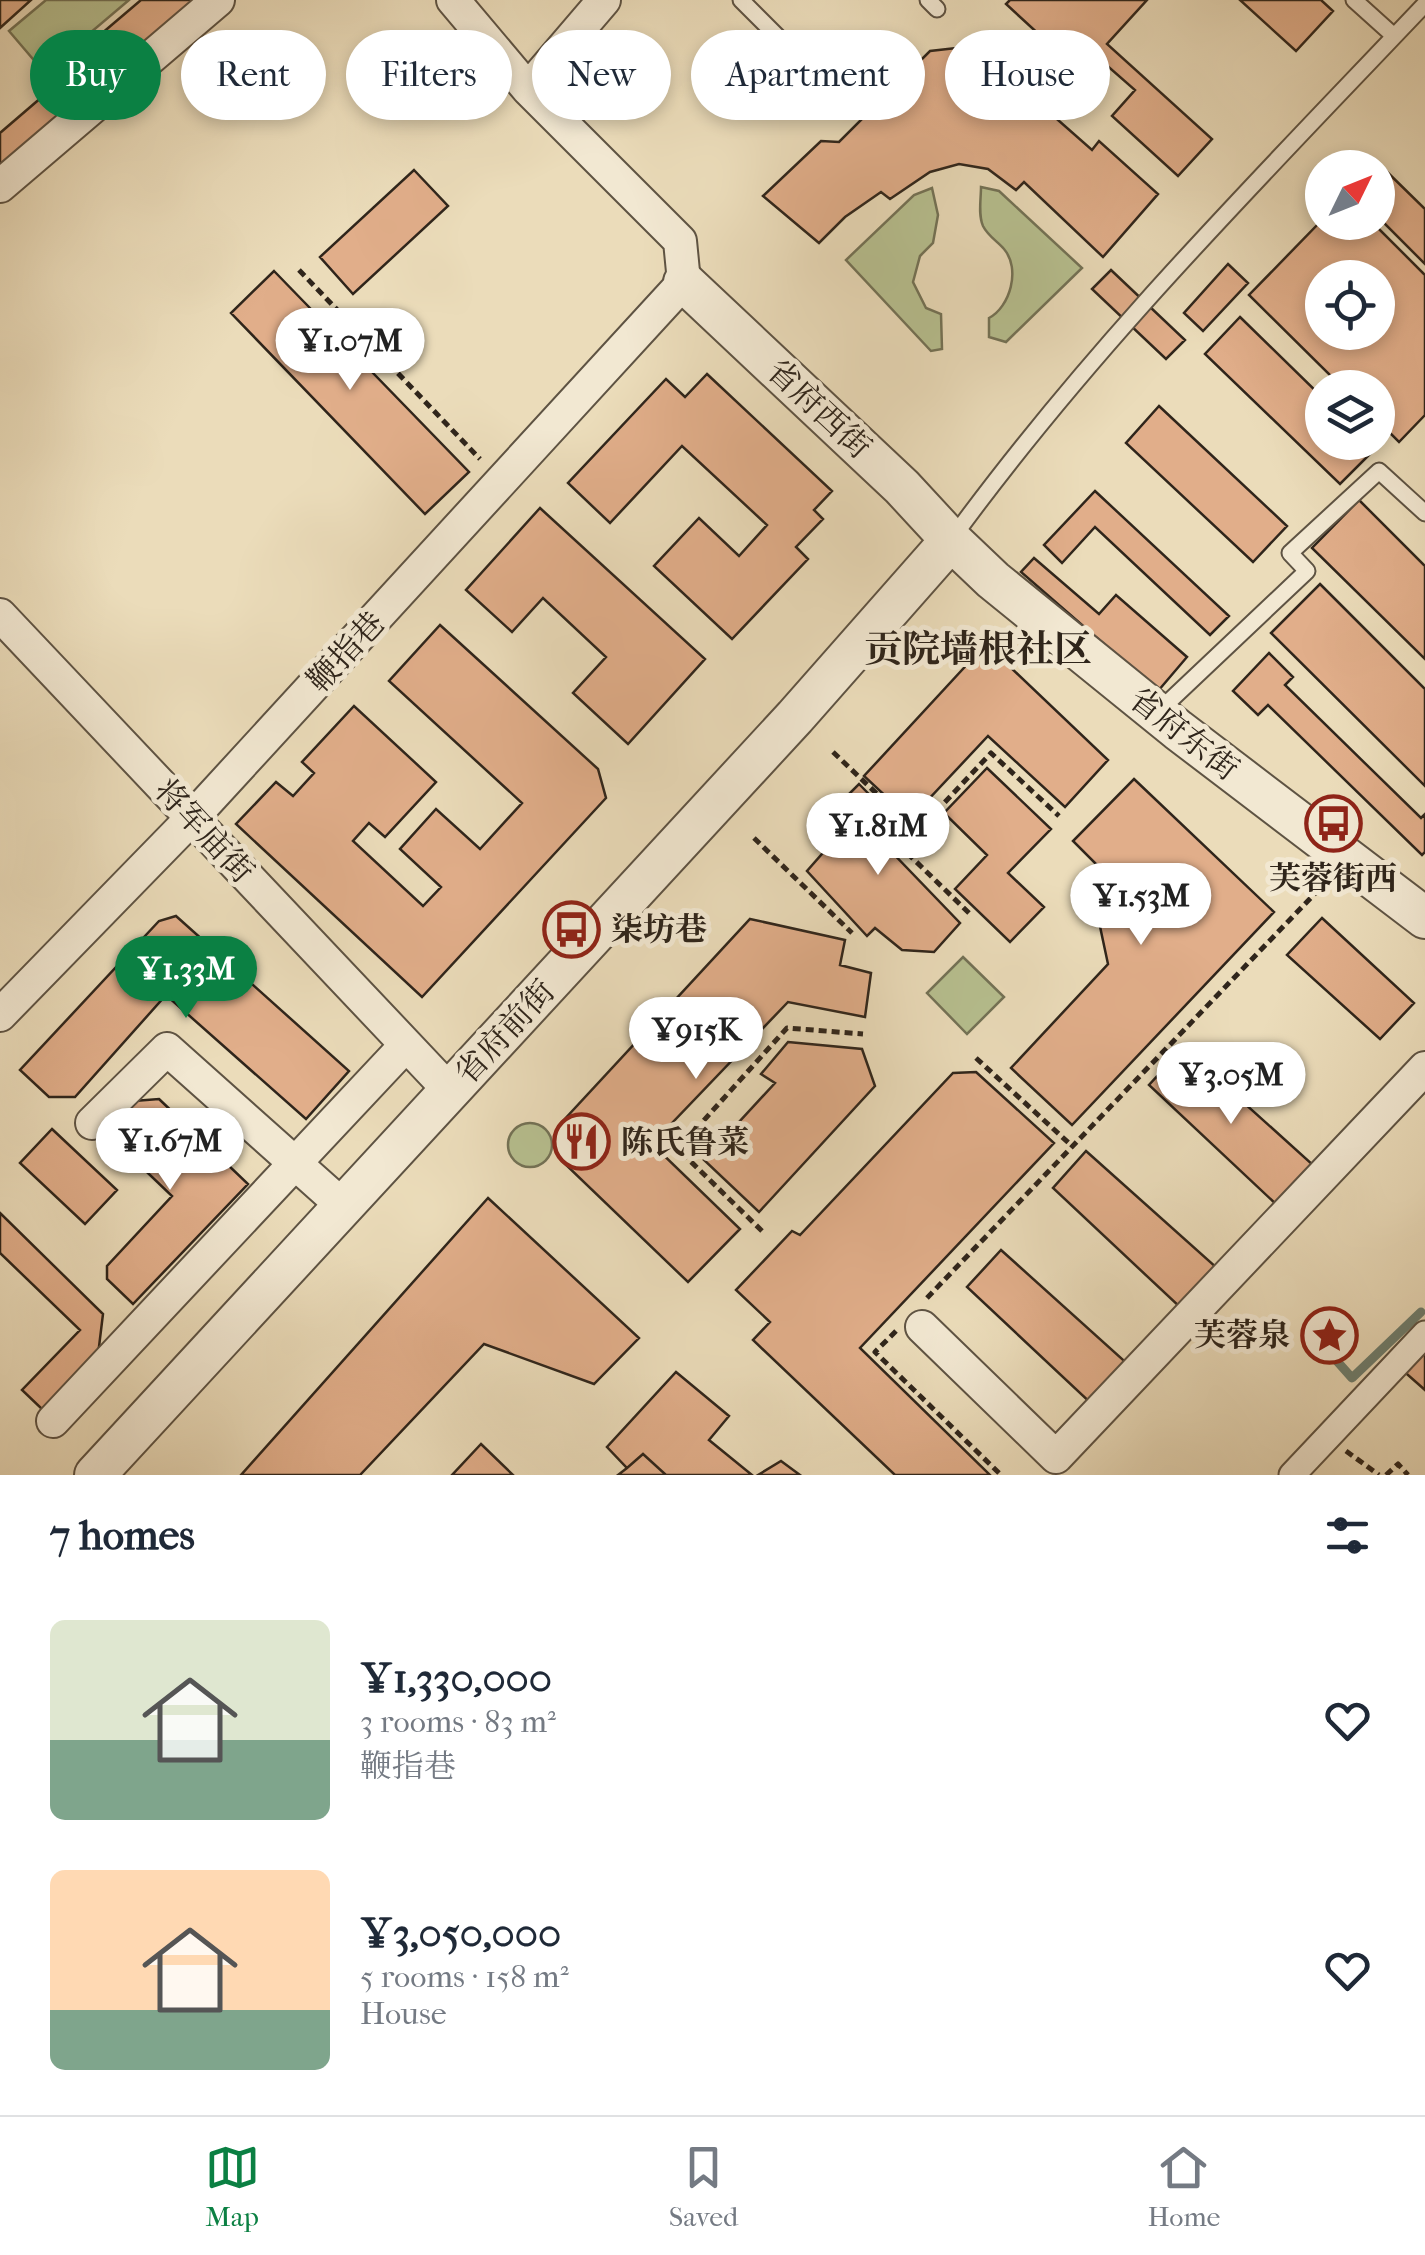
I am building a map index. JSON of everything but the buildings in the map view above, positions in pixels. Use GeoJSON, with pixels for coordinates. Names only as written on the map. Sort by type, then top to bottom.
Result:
{"type":"FeatureCollection","features":[{"type":"Feature","properties":{"kind":"street"},"geometry":{"type":"LineString","coordinates":[[0,186],[218,0]]}},
{"type":"Feature","properties":{"kind":"street"},"geometry":{"type":"LineString","coordinates":[[453,0],[528,89],[680,241],[684,282]]}},
{"type":"Feature","properties":{"kind":"street"},"geometry":{"type":"LineString","coordinates":[[528,89],[604,0]]}},
{"type":"Feature","properties":{"kind":"street","name":"省府西街"},"geometry":{"type":"LineString","coordinates":[[684,282],[902,487],[950,540]]}},
{"type":"Feature","properties":{"kind":"street","name":"鞭指巷"},"geometry":{"type":"LineString","coordinates":[[0,1015],[192,818],[684,282]]}},
{"type":"Feature","properties":{"kind":"street","name":"省府东街"},"geometry":{"type":"LineString","coordinates":[[950,540],[1157,713],[1425,918]]}},
{"type":"Feature","properties":{"kind":"street","name":"省府前街"},"geometry":{"type":"LineString","coordinates":[[95,1475],[795,717],[950,540]]}},
{"type":"Feature","properties":{"kind":"street","name":"将军庙街"},"geometry":{"type":"LineString","coordinates":[[0,615],[450,1091]]}},
{"type":"Feature","properties":{"kind":"street"},"geometry":{"type":"LineString","coordinates":[[53,1421],[406,1045]]}},
{"type":"Feature","properties":{"kind":"street"},"geometry":{"type":"LineString","coordinates":[[92,1123],[166,1049],[343,1206]]}},
{"type":"Feature","properties":{"kind":"street"},"geometry":{"type":"LineString","coordinates":[[913,1321],[1056,1457],[1425,1068]]}},
{"type":"Feature","properties":{"kind":"street"},"geometry":{"type":"LineString","coordinates":[[1292,1475],[1425,1334]]}},
{"type":"Feature","properties":{"kind":"lane"},"geometry":{"type":"LineString","coordinates":[[742,0],[772,30]]}},
{"type":"Feature","properties":{"kind":"lane"},"geometry":{"type":"LineString","coordinates":[[1354,0],[1394,36]]}},
{"type":"Feature","properties":{"kind":"lane"},"geometry":{"type":"LineString","coordinates":[[950,540],[1040,420],[1164,279],[1425,4]]}},
{"type":"Feature","properties":{"kind":"lane"},"geometry":{"type":"LineString","coordinates":[[1157,713],[1307,571],[1290,553],[1378,470],[1425,513]]}},
{"type":"Feature","properties":{"kind":"path"},"geometry":{"type":"LineString","coordinates":[[299,270],[502,482]]}},
{"type":"Feature","properties":{"kind":"path"},"geometry":{"type":"LineString","coordinates":[[832,752],[917,832]]}},
{"type":"Feature","properties":{"kind":"path"},"geometry":{"type":"LineString","coordinates":[[969,912],[902,848],[990,752],[1059,816]]}},
{"type":"Feature","properties":{"kind":"path"},"geometry":{"type":"LineString","coordinates":[[754,838],[852,933]]}},
{"type":"Feature","properties":{"kind":"path"},"geometry":{"type":"LineString","coordinates":[[1001,1475],[875,1352],[913,1321],[1072,1146],[1348,860]]}},
{"type":"Feature","properties":{"kind":"path"},"geometry":{"type":"LineString","coordinates":[[762,1231],[678,1149],[787,1028],[864,1034]]}},
{"type":"Feature","properties":{"kind":"path"},"geometry":{"type":"LineString","coordinates":[[976,1058],[1072,1146]]}},
{"type":"Feature","properties":{"kind":"path"},"geometry":{"type":"LineString","coordinates":[[1328,1436],[1383,1475],[1398,1464],[1408,1475]]}},
{"type":"Feature","properties":{"kind":"green space"},"geometry":{"type":"Polygon","coordinates":[[[46,0],[129,0],[94,30],[30,30],[30,56],[9,31],[46,0]]]}},
{"type":"Feature","properties":{"kind":"green space"},"geometry":{"type":"Polygon","coordinates":[[[981,187],[999,191],[1082,268],[1006,342],[989,337],[989,318],[1007,297],[1012,267],[1004,249],[983,226],[981,187]]]}},
{"type":"Feature","properties":{"kind":"green space"},"geometry":{"type":"Polygon","coordinates":[[[932,188],[938,215],[933,243],[920,256],[913,282],[926,308],[941,314],[942,349],[931,351],[846,260],[914,195],[932,188]]]}},
{"type":"Feature","properties":{"kind":"green space"},"geometry":{"type":"Polygon","coordinates":[[[963,957],[1004,997],[967,1034],[927,993],[963,957]]]}},
{"type":"Feature","properties":{"kind":"green space"},"geometry":{"type":"Polygon","coordinates":[[[530,1123],[545,1130],[552,1145],[545,1160],[530,1167],[515,1160],[508,1145],[515,1130],[530,1123]]]}},
{"type":"Feature","properties":{"kind":"waterway"},"geometry":{"type":"LineString","coordinates":[[1311,1332],[1352,1378],[1421,1312]]}},
{"type":"Feature","properties":{"kind":"place","name":"芙蓉街西"},"geometry":{"type":"Point","coordinates":[1333,824]}},
{"type":"Feature","properties":{"kind":"place","name":"柒坊巷"},"geometry":{"type":"Point","coordinates":[572,929]}},
{"type":"Feature","properties":{"kind":"place","name":"陈氏鲁菜"},"geometry":{"type":"Point","coordinates":[582,1142]}},
{"type":"Feature","properties":{"kind":"place","name":"芙蓉泉"},"geometry":{"type":"Point","coordinates":[1329,1335]}},
{"type":"Feature","properties":{"kind":"district","name":"贡院墙根社区"},"geometry":{"type":"Point","coordinates":[978,649]}}]}
